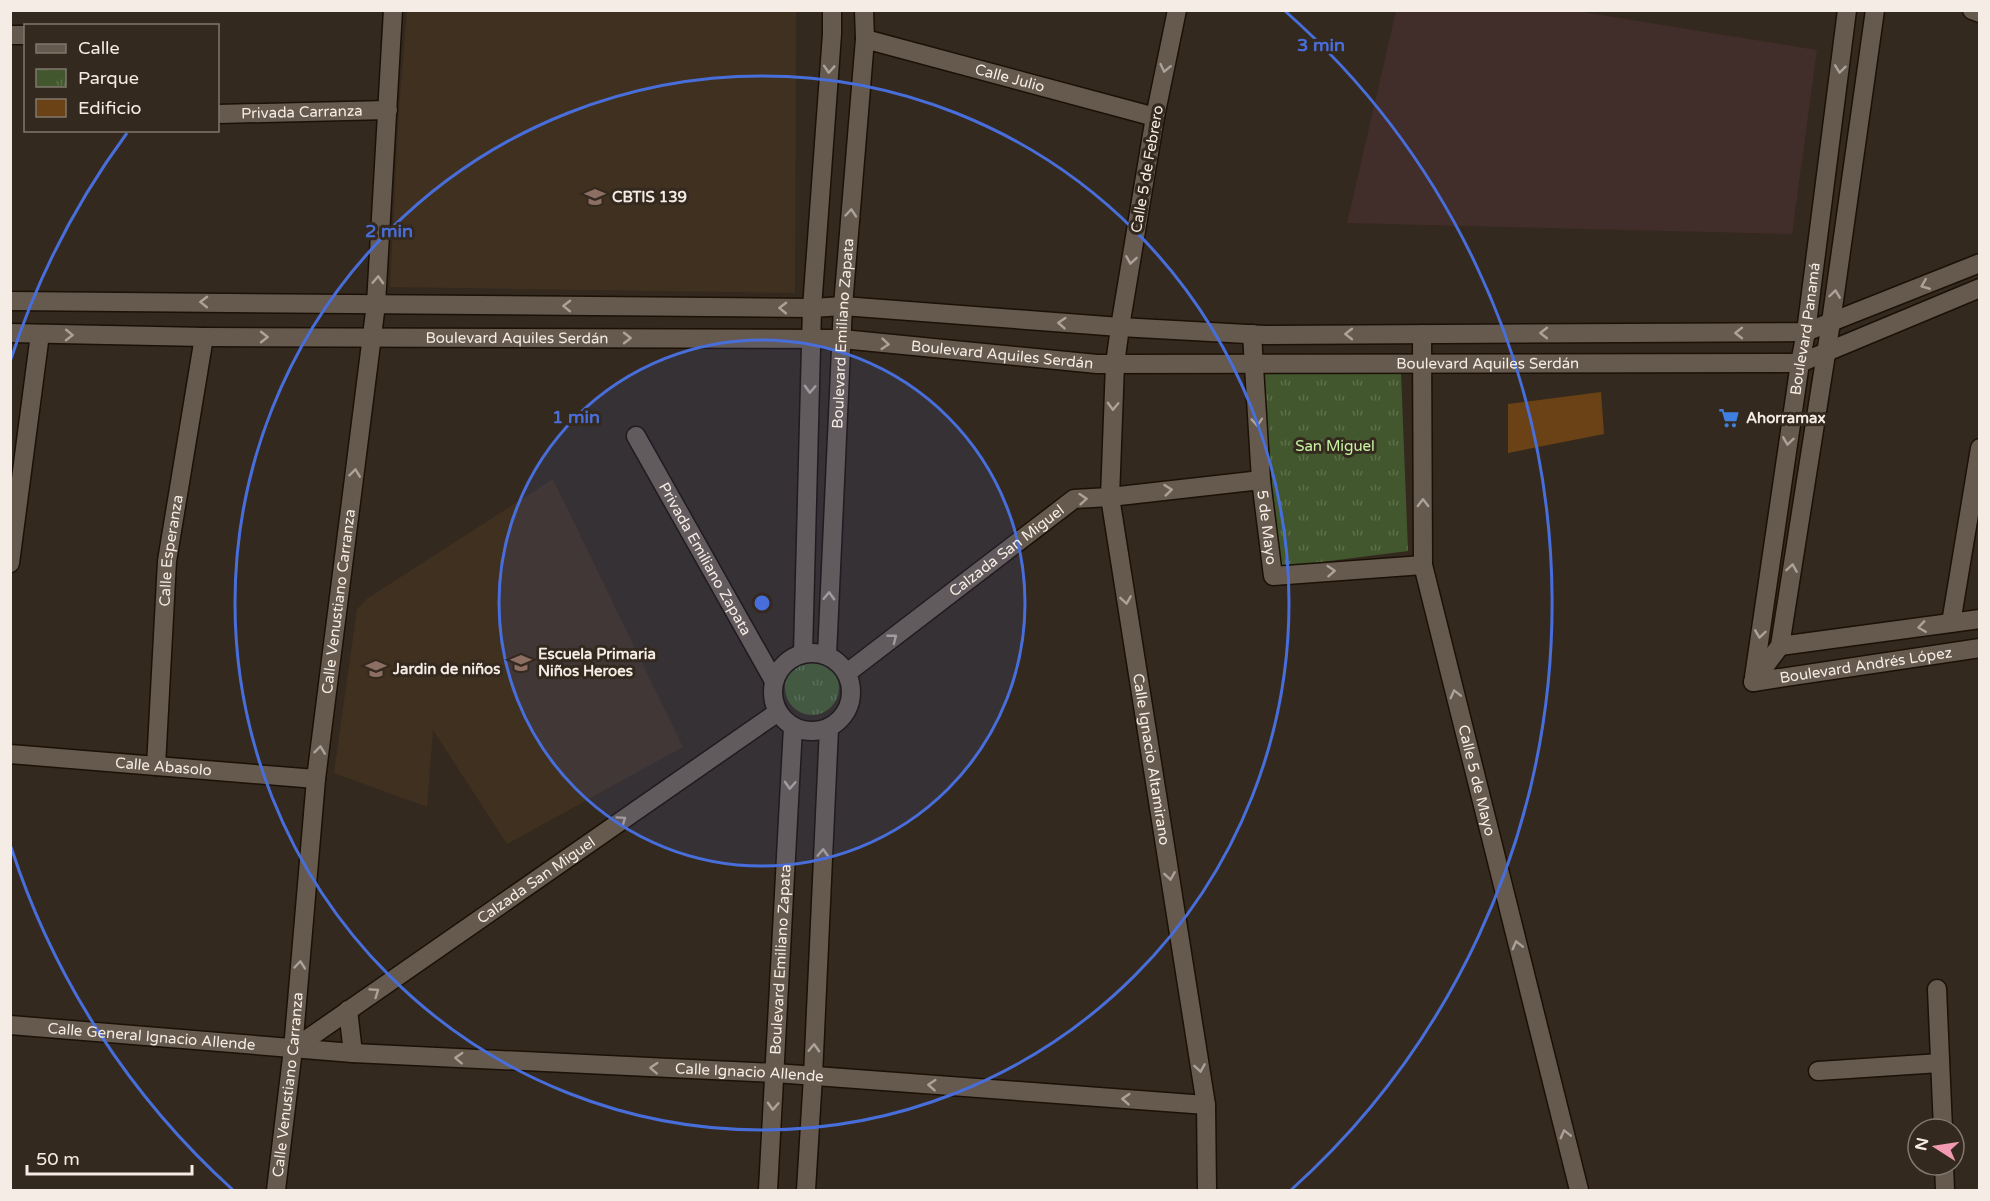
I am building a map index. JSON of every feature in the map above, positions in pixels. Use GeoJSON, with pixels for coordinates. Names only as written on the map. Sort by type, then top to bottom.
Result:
{"type":"FeatureCollection","features":[{"type":"Feature","properties":{"kind":"street","name":"Calle Venustiano Carranza"},"geometry":{"type":"LineString","coordinates":[[276,1191],[293,1049],[316,779],[373,338],[393,10]]}},
{"type":"Feature","properties":{"kind":"street","name":"Boulevard Emiliano Zapata"},"geometry":{"type":"LineString","coordinates":[[803,654],[812,308],[832,10]]}},
{"type":"Feature","properties":{"kind":"street","name":"Boulevard Emiliano Zapata"},"geometry":{"type":"LineString","coordinates":[[827,655],[843,306],[865,39],[864,10]]}},
{"type":"Feature","properties":{"kind":"street","name":"Calle 5 de Febrero"},"geometry":{"type":"LineString","coordinates":[[1120,327],[1155,117],[1177,10]]}},
{"type":"Feature","properties":{"kind":"street","name":"Boulevard Panamá"},"geometry":{"type":"LineString","coordinates":[[1753,682],[1806,332],[1847,10]]}},
{"type":"Feature","properties":{"kind":"street","name":"Boulevard Panamá"},"geometry":{"type":"LineString","coordinates":[[1779,646],[1831,322],[1875,10]]}},
{"type":"Feature","properties":{"kind":"street"},"geometry":{"type":"LineString","coordinates":[[1972,10],[1980,13]]}},
{"type":"Feature","properties":{"kind":"street","name":"Calle Julio"},"geometry":{"type":"LineString","coordinates":[[865,39],[1155,117]]}},
{"type":"Feature","properties":{"kind":"street","name":"Privada Carranza"},"geometry":{"type":"LineString","coordinates":[[219,114],[388,110]]}},
{"type":"Feature","properties":{"kind":"street","name":"Boulevard Aquiles Serdán"},"geometry":{"type":"LineString","coordinates":[[10,301],[812,308],[843,306],[1120,327],[1252,334],[1806,332],[1980,263]]}},
{"type":"Feature","properties":{"kind":"street","name":"Boulevard Aquiles Serdán"},"geometry":{"type":"LineString","coordinates":[[10,333],[204,337],[842,339],[1097,364],[1800,363],[1980,288]]}},
{"type":"Feature","properties":{"kind":"street","name":"Calle Ignacio Altamirano"},"geometry":{"type":"LineString","coordinates":[[1120,327],[1115,364],[1110,497],[1206,1105],[1207,1191]]}},
{"type":"Feature","properties":{"kind":"street"},"geometry":{"type":"LineString","coordinates":[[10,563],[40,334]]}},
{"type":"Feature","properties":{"kind":"street","name":"5 de Mayo"},"geometry":{"type":"LineString","coordinates":[[1252,334],[1261,480],[1273,576],[1423,565]]}},
{"type":"Feature","properties":{"kind":"street","name":"Calle 5 de Mayo"},"geometry":{"type":"LineString","coordinates":[[1422,334],[1423,565],[1579,1191]]}},
{"type":"Feature","properties":{"kind":"street","name":"Calle Esperanza"},"geometry":{"type":"LineString","coordinates":[[156,766],[166,561],[204,337]]}},
{"type":"Feature","properties":{"kind":"street","name":"Privada Emiliano Zapata"},"geometry":{"type":"LineString","coordinates":[[636,436],[774,681]]}},
{"type":"Feature","properties":{"kind":"street"},"geometry":{"type":"LineString","coordinates":[[1951,623],[1980,448]]}},
{"type":"Feature","properties":{"kind":"street","name":"Calzada San Miguel"},"geometry":{"type":"LineString","coordinates":[[847,673],[1074,499],[1261,480]]}},
{"type":"Feature","properties":{"kind":"street","name":"Boulevard Andrés López"},"geometry":{"type":"LineString","coordinates":[[1779,646],[1980,619]]}},
{"type":"Feature","properties":{"kind":"street"},"geometry":{"type":"LineString","coordinates":[[1753,682],[1779,646]]}},
{"type":"Feature","properties":{"kind":"street","name":"Boulevard Andrés López"},"geometry":{"type":"LineString","coordinates":[[1753,682],[1980,648]]}},
{"type":"Feature","properties":{"kind":"street"},"geometry":{"type":"LineString","coordinates":[[815,652],[827,655],[838,662],[847,673],[852,688],[850,705],[842,718],[829,728],[805,731],[793,727],[778,712],[773,697],[774,681],[780,669],[790,659],[815,652]]}},
{"type":"Feature","properties":{"kind":"street","name":"Calzada San Miguel"},"geometry":{"type":"LineString","coordinates":[[293,1049],[778,712]]}},
{"type":"Feature","properties":{"kind":"street","name":"Boulevard Emiliano Zapata"},"geometry":{"type":"LineString","coordinates":[[768,1191],[793,727]]}},
{"type":"Feature","properties":{"kind":"street"},"geometry":{"type":"LineString","coordinates":[[806,1191],[829,728]]}},
{"type":"Feature","properties":{"kind":"street","name":"Calle Abasolo"},"geometry":{"type":"LineString","coordinates":[[10,754],[316,779]]}},
{"type":"Feature","properties":{"kind":"street"},"geometry":{"type":"LineString","coordinates":[[1937,989],[1942,1117]]}},
{"type":"Feature","properties":{"kind":"street"},"geometry":{"type":"LineString","coordinates":[[348,1010],[354,1053]]}},
{"type":"Feature","properties":{"kind":"street","name":"Calle General Ignacio Allende"},"geometry":{"type":"LineString","coordinates":[[10,1025],[293,1049]]}},
{"type":"Feature","properties":{"kind":"street","name":"Calle Ignacio Allende"},"geometry":{"type":"LineString","coordinates":[[293,1049],[775,1073],[1206,1105]]}},
{"type":"Feature","properties":{"kind":"street"},"geometry":{"type":"LineString","coordinates":[[1818,1071],[1940,1063]]}},
{"type":"Feature","properties":{"kind":"shaded area","name":"CBTIS 139"},"geometry":{"type":"Polygon","coordinates":[[[407,11],[796,11],[795,293],[390,287],[399,108],[407,11]]]}},
{"type":"Feature","properties":{"kind":"shaded area"},"geometry":{"type":"Polygon","coordinates":[[[1396,11],[1576,11],[1817,50],[1792,234],[1347,223],[1396,11]]]}},
{"type":"Feature","properties":{"kind":"shaded area","name":"Escuela Primaria Niños Heroes"},"geometry":{"type":"Polygon","coordinates":[[[553,479],[683,747],[507,844],[433,730],[427,807],[334,773],[357,609],[368,598],[553,479]]]}},
{"type":"Feature","properties":{"kind":"green space","name":"San Miguel"},"geometry":{"type":"Polygon","coordinates":[[[1261,373],[1401,373],[1408,551],[1282,567],[1268,474],[1261,373]]]}},
{"type":"Feature","properties":{"kind":"green space"},"geometry":{"type":"Polygon","coordinates":[[[812,661],[822,663],[831,669],[837,678],[839,688],[837,698],[831,707],[822,713],[812,715],[802,713],[793,707],[787,698],[785,688],[787,678],[793,669],[802,663],[812,661]]]}},
{"type":"Feature","properties":{"kind":"building"},"geometry":{"type":"Polygon","coordinates":[[[1601,392],[1604,434],[1508,453],[1508,404],[1601,392]]]}},
{"type":"Feature","properties":{"kind":"place","name":"CBTIS 139"},"geometry":{"type":"Point","coordinates":[595,197]}},
{"type":"Feature","properties":{"kind":"place","name":"Ahorramax"},"geometry":{"type":"Point","coordinates":[1729,418]}},
{"type":"Feature","properties":{"kind":"place","name":"Escuela Primaria Niños Heroes"},"geometry":{"type":"Point","coordinates":[521,663]}},
{"type":"Feature","properties":{"kind":"place","name":"Jardin de niños"},"geometry":{"type":"Point","coordinates":[376,669]}}]}
